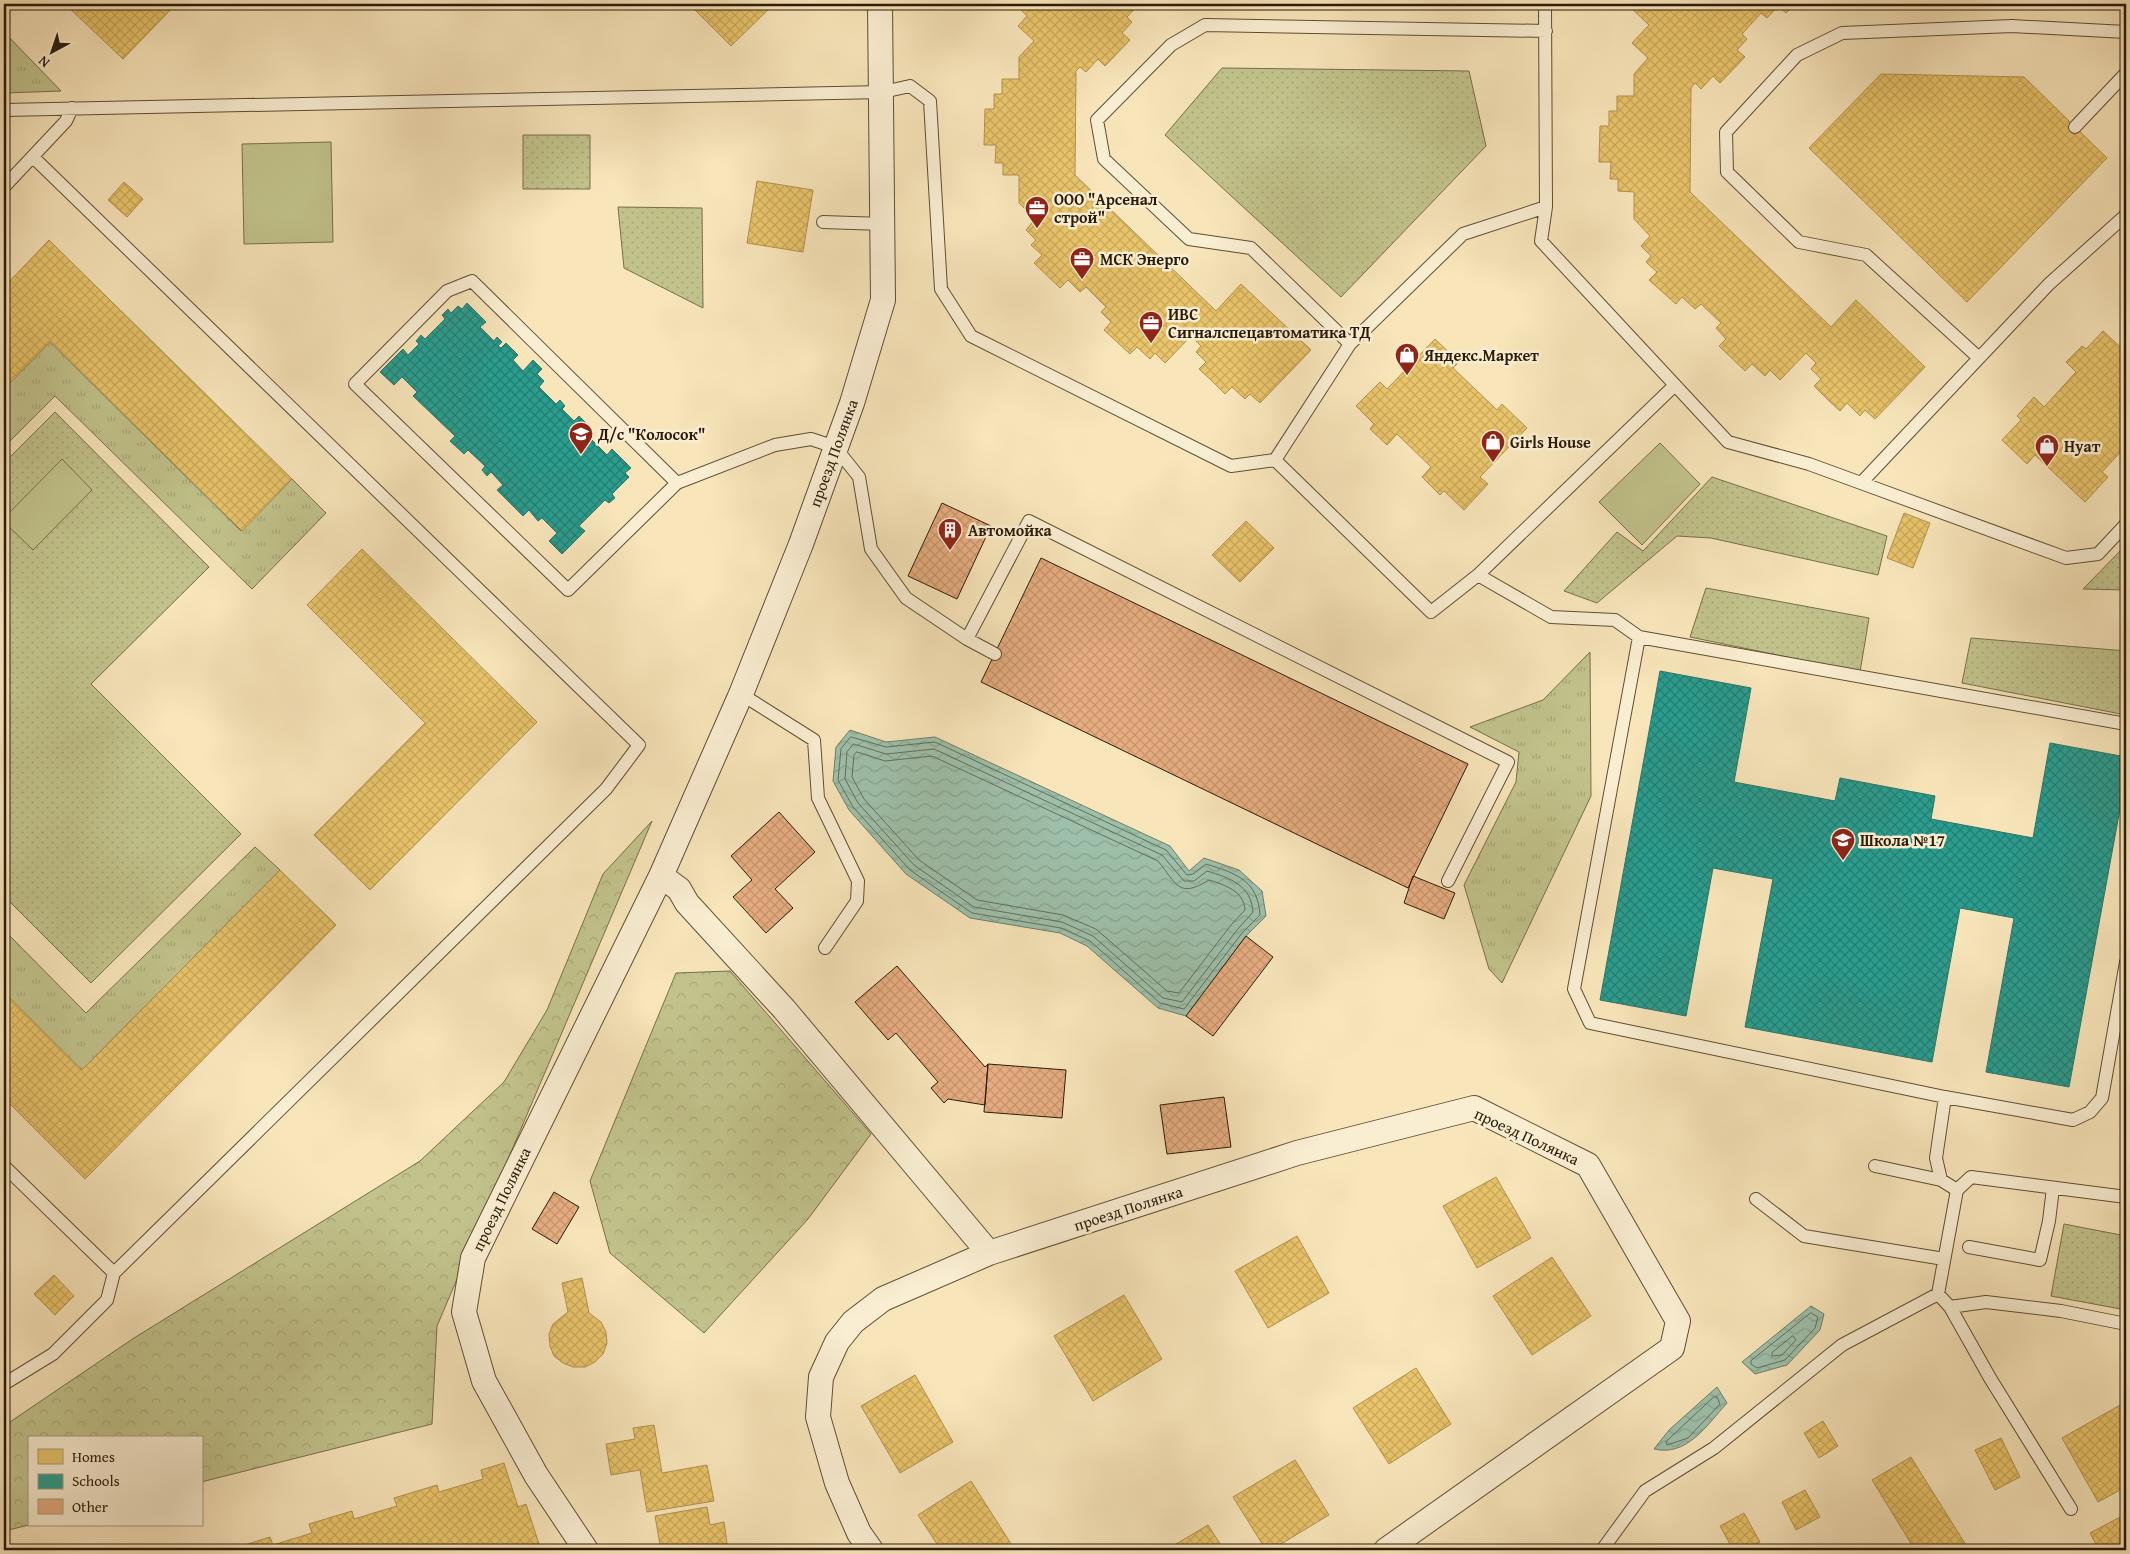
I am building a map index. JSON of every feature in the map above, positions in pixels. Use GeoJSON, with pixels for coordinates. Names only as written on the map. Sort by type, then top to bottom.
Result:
{"type":"FeatureCollection","features":[{"type":"Feature","properties":{"kind":"street","name":"проезд Полянка"},"geometry":{"type":"LineString","coordinates":[[586,1550],[536,1475],[484,1381],[464,1312],[472,1258],[661,876],[741,694],[801,544],[852,403],[883,300],[883,92],[880,4]]}},
{"type":"Feature","properties":{"kind":"street"},"geometry":{"type":"LineString","coordinates":[[661,876],[679,889],[688,903],[784,1009],[989,1253]]}},
{"type":"Feature","properties":{"kind":"street","name":"проезд Полянка"},"geometry":{"type":"LineString","coordinates":[[871,1550],[859,1533],[834,1474],[818,1417],[821,1377],[837,1342],[853,1322],[883,1299],[989,1253],[1297,1153],[1474,1108],[1588,1165],[1678,1321],[1672,1348],[1386,1550]]}},
{"type":"Feature","properties":{"kind":"lane"},"geometry":{"type":"LineString","coordinates":[[1544,4],[1546,31],[1546,208],[1541,241],[1728,442],[1809,464],[2066,558],[2098,554],[2126,524]]}},
{"type":"Feature","properties":{"kind":"lane"},"geometry":{"type":"LineString","coordinates":[[1350,344],[1251,248],[1189,239],[1104,159],[1097,120],[1171,45],[1205,25],[1546,31]]}},
{"type":"Feature","properties":{"kind":"lane"},"geometry":{"type":"LineString","coordinates":[[1979,358],[1866,255],[1799,242],[1727,172],[1726,132],[1797,55],[1842,33],[2012,26],[2126,32]]}},
{"type":"Feature","properties":{"kind":"lane"},"geometry":{"type":"LineString","coordinates":[[2075,127],[2126,73]]}},
{"type":"Feature","properties":{"kind":"lane"},"geometry":{"type":"LineString","coordinates":[[4,110],[883,92],[910,86],[930,101],[941,289],[971,336],[1232,466],[1275,460],[1350,344],[1463,234],[1546,208]]}},
{"type":"Feature","properties":{"kind":"lane"},"geometry":{"type":"LineString","coordinates":[[4,187],[66,121],[72,108]]}},
{"type":"Feature","properties":{"kind":"lane"},"geometry":{"type":"LineString","coordinates":[[4,1384],[53,1354],[108,1300],[114,1273],[606,789],[639,745],[33,156]]}},
{"type":"Feature","properties":{"kind":"lane"},"geometry":{"type":"LineString","coordinates":[[1861,483],[2049,284],[2126,215]]}},
{"type":"Feature","properties":{"kind":"lane"},"geometry":{"type":"LineString","coordinates":[[823,222],[883,224]]}},
{"type":"Feature","properties":{"kind":"lane"},"geometry":{"type":"LineString","coordinates":[[677,483],[472,281],[447,291],[355,384],[568,590],[677,483],[775,445],[811,439],[835,447],[859,477],[872,549],[906,598],[967,639],[995,654]]}},
{"type":"Feature","properties":{"kind":"lane"},"geometry":{"type":"LineString","coordinates":[[1275,460],[1431,612],[1478,575],[1675,385]]}},
{"type":"Feature","properties":{"kind":"lane"},"geometry":{"type":"LineString","coordinates":[[967,639],[1028,521],[1508,762],[1448,881]]}},
{"type":"Feature","properties":{"kind":"lane"},"geometry":{"type":"LineString","coordinates":[[1478,575],[1551,617],[1615,620],[1639,637],[2126,724]]}},
{"type":"Feature","properties":{"kind":"lane"},"geometry":{"type":"LineString","coordinates":[[1639,637],[1574,989],[1590,1023],[1945,1097],[2073,1120],[2090,1112],[2102,1098],[2126,962]]}},
{"type":"Feature","properties":{"kind":"lane"},"geometry":{"type":"LineString","coordinates":[[741,694],[814,740],[818,798],[858,881],[857,901],[824,948]]}},
{"type":"Feature","properties":{"kind":"lane"},"geometry":{"type":"LineString","coordinates":[[1941,1180],[1936,1158],[1945,1097]]}},
{"type":"Feature","properties":{"kind":"lane"},"geometry":{"type":"LineString","coordinates":[[4,1166],[114,1273]]}},
{"type":"Feature","properties":{"kind":"lane"},"geometry":{"type":"LineString","coordinates":[[1875,1166],[1941,1180],[1957,1190]]}},
{"type":"Feature","properties":{"kind":"lane"},"geometry":{"type":"LineString","coordinates":[[1938,1294],[1957,1190],[1971,1177],[2126,1197]]}},
{"type":"Feature","properties":{"kind":"lane"},"geometry":{"type":"LineString","coordinates":[[1970,1247],[2040,1260],[2051,1210],[2053,1188]]}},
{"type":"Feature","properties":{"kind":"lane"},"geometry":{"type":"LineString","coordinates":[[1756,1199],[1804,1236],[1944,1259]]}},
{"type":"Feature","properties":{"kind":"lane"},"geometry":{"type":"LineString","coordinates":[[1938,1294],[1950,1307],[1990,1378],[2071,1509]]}},
{"type":"Feature","properties":{"kind":"lane"},"geometry":{"type":"LineString","coordinates":[[1602,1550],[1645,1491],[1714,1448],[1842,1344],[1938,1294]]}},
{"type":"Feature","properties":{"kind":"lane"},"geometry":{"type":"LineString","coordinates":[[1950,1307],[1986,1302],[2062,1311],[2126,1324]]}},
{"type":"Feature","properties":{"kind":"green space"},"geometry":{"type":"Polygon","coordinates":[[[4,32],[61,91],[4,93],[4,32]]]}},
{"type":"Feature","properties":{"kind":"green space"},"geometry":{"type":"Polygon","coordinates":[[[1222,68],[1469,71],[1486,146],[1341,297],[1165,135],[1222,68]]]}},
{"type":"Feature","properties":{"kind":"green space"},"geometry":{"type":"Polygon","coordinates":[[[523,135],[590,135],[590,189],[523,189],[523,135]]]}},
{"type":"Feature","properties":{"kind":"green space"},"geometry":{"type":"Polygon","coordinates":[[[331,142],[333,242],[244,244],[242,144],[331,142]]]}},
{"type":"Feature","properties":{"kind":"green space"},"geometry":{"type":"Polygon","coordinates":[[[618,207],[702,208],[703,308],[624,268],[618,207]]]}},
{"type":"Feature","properties":{"kind":"green space"},"geometry":{"type":"Polygon","coordinates":[[[50,342],[241,531],[292,479],[326,513],[252,589],[55,396],[4,447],[4,389],[50,342]]]}},
{"type":"Feature","properties":{"kind":"green space"},"geometry":{"type":"Polygon","coordinates":[[[55,412],[209,567],[91,684],[241,834],[91,983],[4,896],[4,463],[55,412]]]}},
{"type":"Feature","properties":{"kind":"green space"},"geometry":{"type":"Polygon","coordinates":[[[1660,443],[1700,484],[1642,545],[1599,502],[1660,443]]]}},
{"type":"Feature","properties":{"kind":"green space"},"geometry":{"type":"Polygon","coordinates":[[[62,459],[92,490],[33,550],[4,522],[4,518],[62,459]]]}},
{"type":"Feature","properties":{"kind":"green space"},"geometry":{"type":"Polygon","coordinates":[[[1712,477],[1887,536],[1878,575],[1711,538],[1677,536],[1597,603],[1564,591],[1617,532],[1643,551],[1712,477]]]}},
{"type":"Feature","properties":{"kind":"green space"},"geometry":{"type":"Polygon","coordinates":[[[2126,545],[2126,590],[2083,589],[2126,545]]]}},
{"type":"Feature","properties":{"kind":"green space"},"geometry":{"type":"Polygon","coordinates":[[[1706,588],[1869,618],[1860,672],[1690,637],[1706,588]]]}},
{"type":"Feature","properties":{"kind":"green space"},"geometry":{"type":"Polygon","coordinates":[[[1971,638],[2126,651],[2126,715],[1962,683],[1971,638]]]}},
{"type":"Feature","properties":{"kind":"green space"},"geometry":{"type":"Polygon","coordinates":[[[1590,652],[1591,796],[1502,983],[1489,969],[1464,885],[1516,782],[1519,752],[1470,727],[1543,700],[1590,652]]]}},
{"type":"Feature","properties":{"kind":"green space"},"geometry":{"type":"Polygon","coordinates":[[[652,821],[437,1326],[432,1424],[202,1482],[202,1436],[28,1436],[28,1525],[4,1531],[4,1426],[134,1338],[420,1161],[504,1082],[547,1010],[603,874],[652,821]]]}},
{"type":"Feature","properties":{"kind":"green space"},"geometry":{"type":"Polygon","coordinates":[[[255,847],[280,870],[82,1070],[4,992],[4,930],[86,1013],[255,847]]]}},
{"type":"Feature","properties":{"kind":"green space"},"geometry":{"type":"Polygon","coordinates":[[[730,971],[871,1134],[808,1219],[704,1333],[610,1253],[590,1181],[676,973],[730,971]]]}},
{"type":"Feature","properties":{"kind":"green space"},"geometry":{"type":"Polygon","coordinates":[[[2064,1224],[2126,1236],[2126,1310],[2051,1296],[2064,1224]]]}},
{"type":"Feature","properties":{"kind":"water"},"geometry":{"type":"Polygon","coordinates":[[[850,730],[886,742],[935,737],[1170,846],[1189,871],[1204,858],[1239,870],[1262,891],[1266,916],[1246,936],[1186,1016],[1158,1008],[1087,946],[1060,933],[970,918],[906,874],[849,810],[833,781],[836,747],[850,730]]]}},
{"type":"Feature","properties":{"kind":"water"},"geometry":{"type":"Polygon","coordinates":[[[1811,1306],[1824,1314],[1820,1330],[1787,1365],[1755,1374],[1742,1362],[1811,1306]]]}},
{"type":"Feature","properties":{"kind":"water"},"geometry":{"type":"Polygon","coordinates":[[[1717,1387],[1727,1403],[1704,1429],[1686,1444],[1677,1448],[1666,1450],[1654,1449],[1669,1430],[1717,1387]]]}},
{"type":"Feature","properties":{"kind":"building: Homes"},"geometry":{"type":"Polygon","coordinates":[[[65,4],[176,4],[123,59],[65,4]]]}},
{"type":"Feature","properties":{"kind":"building: Homes"},"geometry":{"type":"Polygon","coordinates":[[[689,4],[774,4],[731,46],[689,4]]]}},
{"type":"Feature","properties":{"kind":"building: Homes"},"geometry":{"type":"Polygon","coordinates":[[[1015,4],[1139,4],[1127,17],[1132,22],[1122,33],[1130,40],[1105,66],[1098,59],[1086,72],[1080,67],[1076,71],[1075,175],[1216,311],[1241,284],[1311,350],[1260,403],[1250,394],[1245,399],[1232,387],[1225,394],[1199,369],[1206,362],[1196,352],[1201,346],[1191,336],[1165,363],[1155,353],[1150,359],[1137,347],[1130,354],[1104,330],[1111,322],[1101,312],[1106,307],[1086,287],[1080,292],[1068,280],[1060,288],[1034,263],[1042,255],[1031,245],[1036,240],[1026,230],[1035,219],[1019,203],[1019,175],[1003,175],[1003,163],[995,163],[996,145],[984,145],[985,109],[994,109],[994,94],[1002,94],[1002,79],[1019,79],[1019,57],[1034,41],[1018,26],[1027,16],[1015,4]]]}},
{"type":"Feature","properties":{"kind":"building: Homes"},"geometry":{"type":"Polygon","coordinates":[[[1627,4],[1795,4],[1786,13],[1778,6],[1767,18],[1761,13],[1742,34],[1747,39],[1737,50],[1745,57],[1720,83],[1713,76],[1701,89],[1695,83],[1691,88],[1690,192],[1831,327],[1856,300],[1925,367],[1875,419],[1865,410],[1860,416],[1847,403],[1840,411],[1827,399],[1814,386],[1821,379],[1811,369],[1816,363],[1806,353],[1780,380],[1770,370],[1765,376],[1752,364],[1745,371],[1719,346],[1726,339],[1716,328],[1721,323],[1701,304],[1695,309],[1682,297],[1676,304],[1649,280],[1657,272],[1646,262],[1651,256],[1641,246],[1650,236],[1634,219],[1634,192],[1618,191],[1618,179],[1610,179],[1611,162],[1599,162],[1600,126],[1609,126],[1609,111],[1617,111],[1617,96],[1634,96],[1634,74],[1648,58],[1632,43],[1649,25],[1627,4]]]}},
{"type":"Feature","properties":{"kind":"building: Homes"},"geometry":{"type":"Polygon","coordinates":[[[1881,74],[2024,77],[2107,158],[1967,302],[1809,148],[1881,74]]]}},
{"type":"Feature","properties":{"kind":"building: Homes"},"geometry":{"type":"Polygon","coordinates":[[[757,181],[813,190],[803,252],[747,243],[757,181]]]}},
{"type":"Feature","properties":{"kind":"building: Homes"},"geometry":{"type":"Polygon","coordinates":[[[124,182],[143,199],[127,217],[108,200],[124,182]]]}},
{"type":"Feature","properties":{"kind":"building: Homes"},"geometry":{"type":"Polygon","coordinates":[[[49,240],[292,479],[242,531],[50,342],[4,389],[4,287],[49,240]]]}},
{"type":"Feature","properties":{"kind":"building: Homes"},"geometry":{"type":"Polygon","coordinates":[[[2103,331],[2126,352],[2126,358],[2122,362],[2126,366],[2126,446],[2102,472],[2108,477],[2085,502],[2035,455],[2027,464],[2002,440],[2021,420],[2017,416],[2034,397],[2044,407],[2076,372],[2066,362],[2082,346],[2086,349],[2103,331]]]}},
{"type":"Feature","properties":{"kind":"building: Homes"},"geometry":{"type":"Polygon","coordinates":[[[1435,339],[1459,362],[1453,368],[1497,410],[1502,404],[1527,428],[1480,477],[1488,484],[1464,510],[1444,491],[1440,495],[1422,477],[1431,467],[1397,434],[1387,445],[1370,429],[1374,424],[1356,406],[1380,382],[1387,389],[1435,339]]]}},
{"type":"Feature","properties":{"kind":"building: Homes"},"geometry":{"type":"Polygon","coordinates":[[[1904,513],[1930,523],[1913,568],[1887,558],[1904,513]]]}},
{"type":"Feature","properties":{"kind":"building: Homes"},"geometry":{"type":"Polygon","coordinates":[[[1246,521],[1274,548],[1240,582],[1212,555],[1246,521]]]}},
{"type":"Feature","properties":{"kind":"building: Homes"},"geometry":{"type":"Polygon","coordinates":[[[362,549],[537,722],[370,890],[314,835],[425,723],[307,605],[362,549]]]}},
{"type":"Feature","properties":{"kind":"building: Homes"},"geometry":{"type":"Polygon","coordinates":[[[280,870],[336,925],[85,1179],[4,1098],[4,992],[82,1070],[280,870]]]}},
{"type":"Feature","properties":{"kind":"building: Homes"},"geometry":{"type":"Polygon","coordinates":[[[1496,1177],[1531,1238],[1477,1268],[1443,1206],[1496,1177]]]}},
{"type":"Feature","properties":{"kind":"building: Homes"},"geometry":{"type":"Polygon","coordinates":[[[1297,1236],[1329,1293],[1268,1328],[1235,1271],[1297,1236]]]}},
{"type":"Feature","properties":{"kind":"building: Homes"},"geometry":{"type":"Polygon","coordinates":[[[1552,1257],[1591,1316],[1532,1355],[1493,1296],[1552,1257]]]}},
{"type":"Feature","properties":{"kind":"building: Homes"},"geometry":{"type":"Polygon","coordinates":[[[54,1275],[74,1296],[55,1315],[34,1294],[54,1275]]]}},
{"type":"Feature","properties":{"kind":"building: Homes"},"geometry":{"type":"Polygon","coordinates":[[[582,1278],[589,1313],[601,1322],[606,1332],[607,1343],[603,1354],[595,1362],[585,1367],[573,1367],[563,1363],[554,1356],[550,1346],[549,1334],[553,1324],[568,1312],[562,1283],[582,1278]]]}},
{"type":"Feature","properties":{"kind":"building: Homes"},"geometry":{"type":"Polygon","coordinates":[[[1124,1295],[1162,1359],[1093,1401],[1054,1336],[1124,1295]]]}},
{"type":"Feature","properties":{"kind":"building: Homes"},"geometry":{"type":"Polygon","coordinates":[[[1416,1368],[1451,1424],[1389,1464],[1353,1408],[1416,1368]]]}},
{"type":"Feature","properties":{"kind":"building: Homes"},"geometry":{"type":"Polygon","coordinates":[[[915,1375],[953,1442],[900,1473],[861,1406],[915,1375]]]}},
{"type":"Feature","properties":{"kind":"building: Homes"},"geometry":{"type":"Polygon","coordinates":[[[2122,1404],[2126,1411],[2126,1487],[2098,1502],[2062,1438],[2122,1404]]]}},
{"type":"Feature","properties":{"kind":"building: Homes"},"geometry":{"type":"Polygon","coordinates":[[[1823,1421],[1838,1446],[1819,1458],[1804,1433],[1823,1421]]]}},
{"type":"Feature","properties":{"kind":"building: Homes"},"geometry":{"type":"Polygon","coordinates":[[[654,1425],[662,1473],[707,1465],[714,1501],[647,1512],[640,1470],[611,1475],[606,1444],[635,1439],[633,1428],[654,1425]]]}},
{"type":"Feature","properties":{"kind":"building: Homes"},"geometry":{"type":"Polygon","coordinates":[[[2001,1438],[2020,1477],[1995,1490],[1975,1450],[2001,1438]]]}},
{"type":"Feature","properties":{"kind":"building: Homes"},"geometry":{"type":"Polygon","coordinates":[[[1911,1457],[1969,1550],[1915,1550],[1872,1480],[1911,1457]]]}},
{"type":"Feature","properties":{"kind":"building: Homes"},"geometry":{"type":"Polygon","coordinates":[[[1295,1460],[1329,1515],[1271,1550],[1266,1550],[1233,1497],[1295,1460]]]}},
{"type":"Feature","properties":{"kind":"building: Homes"},"geometry":{"type":"Polygon","coordinates":[[[504,1463],[518,1507],[526,1504],[540,1547],[529,1550],[506,1550],[504,1544],[485,1550],[229,1550],[270,1537],[273,1545],[312,1533],[309,1524],[352,1511],[354,1519],[397,1506],[394,1498],[437,1485],[439,1492],[483,1479],[481,1470],[504,1463]]]}},
{"type":"Feature","properties":{"kind":"building: Homes"},"geometry":{"type":"Polygon","coordinates":[[[971,1481],[1015,1550],[941,1550],[918,1515],[971,1481]]]}},
{"type":"Feature","properties":{"kind":"building: Homes"},"geometry":{"type":"Polygon","coordinates":[[[1805,1490],[1820,1517],[1796,1530],[1782,1502],[1805,1490]]]}},
{"type":"Feature","properties":{"kind":"building: Homes"},"geometry":{"type":"Polygon","coordinates":[[[707,1507],[710,1525],[724,1522],[728,1550],[661,1550],[655,1516],[707,1507]]]}},
{"type":"Feature","properties":{"kind":"building: Homes"},"geometry":{"type":"Polygon","coordinates":[[[1744,1513],[1760,1542],[1745,1550],[1733,1550],[1720,1526],[1744,1513]]]}},
{"type":"Feature","properties":{"kind":"building: Homes"},"geometry":{"type":"Polygon","coordinates":[[[2126,1514],[2126,1548],[2121,1550],[2099,1550],[2090,1533],[2126,1514]]]}},
{"type":"Feature","properties":{"kind":"building: Homes"},"geometry":{"type":"Polygon","coordinates":[[[1208,1525],[1224,1550],[1166,1550],[1208,1525]]]}},
{"type":"Feature","properties":{"kind":"building: Schools"},"geometry":{"type":"Polygon","coordinates":[[[467,303],[486,322],[480,327],[494,341],[497,337],[502,342],[498,346],[501,348],[506,343],[518,355],[513,360],[523,371],[533,360],[542,369],[537,374],[544,381],[539,387],[556,404],[560,400],[565,406],[562,409],[574,421],[579,416],[591,428],[586,434],[607,455],[612,449],[631,468],[625,473],[629,477],[612,494],[615,498],[609,503],[605,500],[579,526],[585,531],[562,554],[549,541],[557,533],[542,518],[538,521],[529,510],[523,516],[497,490],[503,485],[491,472],[487,476],[482,470],[485,466],[468,450],[464,454],[450,441],[455,436],[413,396],[417,392],[402,377],[394,385],[380,372],[403,349],[408,355],[419,344],[416,341],[421,335],[425,339],[445,319],[442,315],[448,309],[451,313],[458,306],[462,309],[467,303]]]}},
{"type":"Feature","properties":{"kind":"building: Schools"},"geometry":{"type":"Polygon","coordinates":[[[1660,671],[1751,688],[1734,782],[1835,801],[1840,778],[1935,796],[1931,819],[2033,838],[2050,743],[2126,757],[2126,776],[2069,1087],[1986,1072],[2014,918],[1960,908],[1932,1062],[1745,1027],[1773,879],[1713,868],[1686,1016],[1600,1000],[1660,671]]]}},
{"type":"Feature","properties":{"kind":"building: Other","name":"Автомойка"},"geometry":{"type":"Polygon","coordinates":[[[942,503],[991,526],[957,599],[908,576],[942,503]]]}},
{"type":"Feature","properties":{"kind":"building: Other"},"geometry":{"type":"Polygon","coordinates":[[[1041,558],[1468,764],[1408,888],[981,682],[1041,558]]]}},
{"type":"Feature","properties":{"kind":"building: Other"},"geometry":{"type":"Polygon","coordinates":[[[779,812],[815,852],[775,889],[793,908],[766,933],[733,897],[752,880],[731,856],[779,812]]]}},
{"type":"Feature","properties":{"kind":"building: Other"},"geometry":{"type":"Polygon","coordinates":[[[1413,876],[1455,893],[1444,919],[1404,903],[1413,876]]]}},
{"type":"Feature","properties":{"kind":"building: Other"},"geometry":{"type":"Polygon","coordinates":[[[1246,936],[1273,957],[1213,1036],[1186,1016],[1246,936]]]}},
{"type":"Feature","properties":{"kind":"building: Other"},"geometry":{"type":"Polygon","coordinates":[[[897,966],[985,1067],[988,1064],[985,1105],[948,1099],[944,1103],[931,1088],[938,1082],[896,1033],[888,1040],[855,1002],[897,966]]]}},
{"type":"Feature","properties":{"kind":"building: Other"},"geometry":{"type":"Polygon","coordinates":[[[988,1064],[1066,1070],[1062,1118],[984,1112],[988,1064]]]}},
{"type":"Feature","properties":{"kind":"building: Other"},"geometry":{"type":"Polygon","coordinates":[[[1224,1097],[1231,1147],[1167,1154],[1160,1105],[1224,1097]]]}},
{"type":"Feature","properties":{"kind":"building: Other"},"geometry":{"type":"Polygon","coordinates":[[[554,1192],[579,1207],[557,1244],[532,1229],[554,1192]]]}},
{"type":"Feature","properties":{"kind":"place","name":"ООО \"Арсенал строй\""},"geometry":{"type":"Point","coordinates":[1037,229]}},
{"type":"Feature","properties":{"kind":"place","name":"МСК Энерго"},"geometry":{"type":"Point","coordinates":[1082,280]}},
{"type":"Feature","properties":{"kind":"place","name":"ИВС Сигналспецавтоматика ТД"},"geometry":{"type":"Point","coordinates":[1151,344]}},
{"type":"Feature","properties":{"kind":"place","name":"Яндекс.Маркет"},"geometry":{"type":"Point","coordinates":[1407,376]}},
{"type":"Feature","properties":{"kind":"place","name":"Д/с \"Колосок\""},"geometry":{"type":"Point","coordinates":[581,455]}},
{"type":"Feature","properties":{"kind":"place","name":"Girls House"},"geometry":{"type":"Point","coordinates":[1493,463]}},
{"type":"Feature","properties":{"kind":"place","name":"Нуат"},"geometry":{"type":"Point","coordinates":[2047,467]}},
{"type":"Feature","properties":{"kind":"place","name":"Автомойка"},"geometry":{"type":"Point","coordinates":[950,551]}},
{"type":"Feature","properties":{"kind":"place","name":"Школа №17"},"geometry":{"type":"Point","coordinates":[1843,861]}}]}
